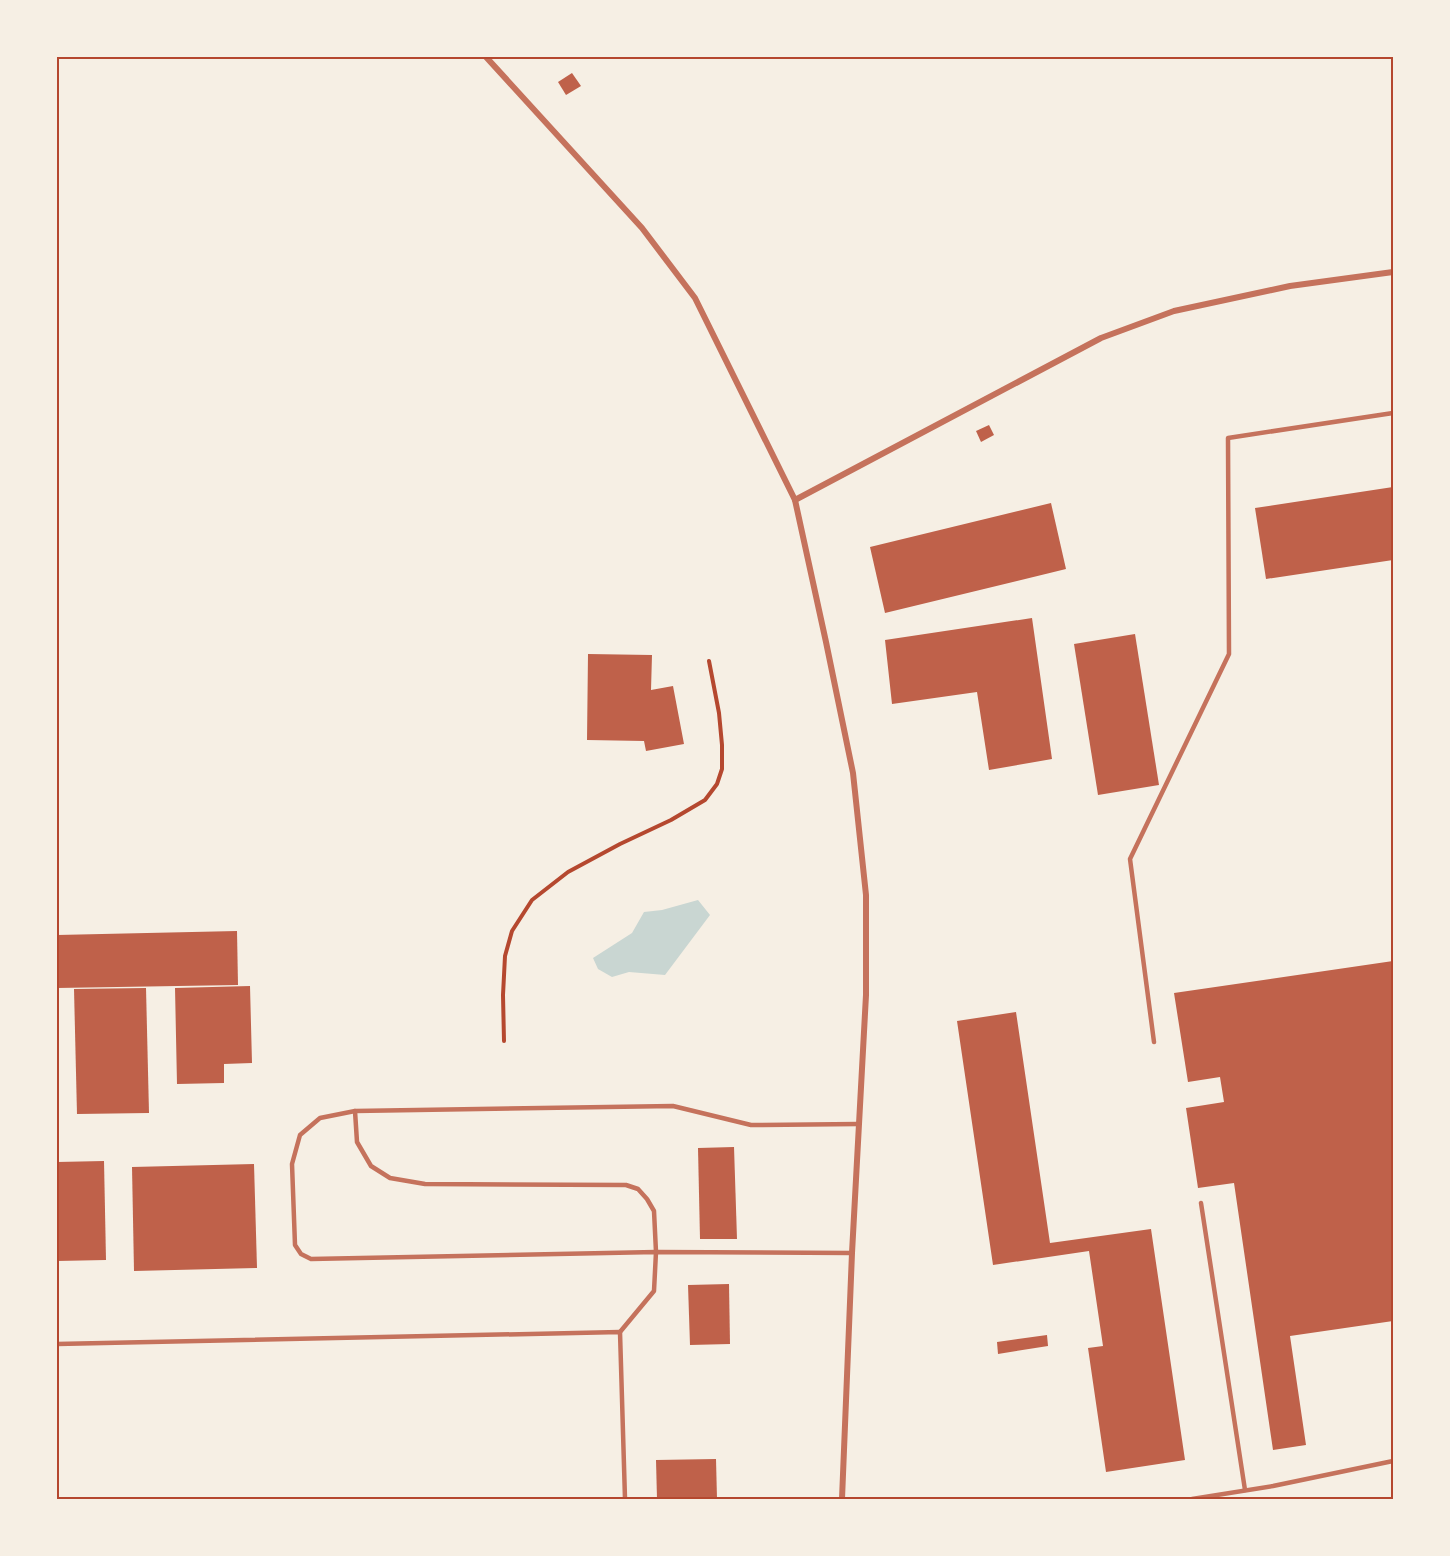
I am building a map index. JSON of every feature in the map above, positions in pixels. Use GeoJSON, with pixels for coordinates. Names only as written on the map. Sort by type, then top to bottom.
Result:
{"type":"FeatureCollection","features":[{"type":"Feature","properties":{"kind":"street"},"geometry":{"type":"LineString","coordinates":[[486,57],[642,228],[695,298],[795,500],[853,773],[866,895],[866,995],[858,1124],[842,1499]]}},
{"type":"Feature","properties":{"kind":"street"},"geometry":{"type":"LineString","coordinates":[[795,500],[1101,338],[1174,310],[1290,286],[1393,272]]}},
{"type":"Feature","properties":{"kind":"lane"},"geometry":{"type":"LineString","coordinates":[[1154,1042],[1130,859],[1229,654],[1228,438],[1393,413]]}},
{"type":"Feature","properties":{"kind":"lane"},"geometry":{"type":"LineString","coordinates":[[852,1252],[656,1252],[311,1259],[301,1254],[294,1245],[292,1164],[300,1135],[320,1118],[355,1111],[673,1106],[751,1125],[858,1124]]}},
{"type":"Feature","properties":{"kind":"lane"},"geometry":{"type":"LineString","coordinates":[[355,1111],[357,1142],[371,1166],[390,1178],[425,1184],[626,1185],[638,1189],[647,1199],[654,1211],[656,1252],[654,1291],[620,1332],[625,1499]]}},
{"type":"Feature","properties":{"kind":"lane"},"geometry":{"type":"LineString","coordinates":[[1201,1203],[1245,1490]]}},
{"type":"Feature","properties":{"kind":"lane"},"geometry":{"type":"LineString","coordinates":[[57,1344],[620,1332]]}},
{"type":"Feature","properties":{"kind":"lane"},"geometry":{"type":"LineString","coordinates":[[1192,1499],[1393,1461]]}},
{"type":"Feature","properties":{"kind":"path"},"geometry":{"type":"LineString","coordinates":[[504,1041],[505,956],[512,931],[532,900],[568,872],[671,820],[705,800],[717,784],[722,769],[722,745],[710,661]]}},
{"type":"Feature","properties":{"kind":"shaded area"},"geometry":{"type":"Polygon","coordinates":[[[698,900],[710,915],[665,975],[629,972],[612,977],[598,969],[593,958],[632,933],[644,912],[662,910],[698,900]]]}},
{"type":"Feature","properties":{"kind":"building"},"geometry":{"type":"Polygon","coordinates":[[[572,73],[581,86],[566,95],[558,82],[572,73]]]}},
{"type":"Feature","properties":{"kind":"building"},"geometry":{"type":"Polygon","coordinates":[[[989,425],[994,435],[981,442],[976,431],[989,425]]]}},
{"type":"Feature","properties":{"kind":"building"},"geometry":{"type":"Polygon","coordinates":[[[1393,487],[1393,560],[1266,579],[1255,508],[1393,487]]]}},
{"type":"Feature","properties":{"kind":"building"},"geometry":{"type":"Polygon","coordinates":[[[1051,503],[1066,569],[885,613],[870,547],[1051,503]]]}},
{"type":"Feature","properties":{"kind":"building"},"geometry":{"type":"Polygon","coordinates":[[[1032,618],[1052,759],[989,770],[977,692],[892,704],[885,640],[1032,618]]]}},
{"type":"Feature","properties":{"kind":"building"},"geometry":{"type":"Polygon","coordinates":[[[1135,634],[1159,785],[1098,795],[1074,644],[1135,634]]]}},
{"type":"Feature","properties":{"kind":"building"},"geometry":{"type":"Polygon","coordinates":[[[588,654],[652,655],[651,690],[673,686],[684,744],[646,751],[644,741],[587,740],[588,654]]]}},
{"type":"Feature","properties":{"kind":"building"},"geometry":{"type":"Polygon","coordinates":[[[237,931],[238,985],[57,988],[57,935],[237,931]]]}},
{"type":"Feature","properties":{"kind":"building"},"geometry":{"type":"Polygon","coordinates":[[[1393,961],[1393,1321],[1290,1336],[1306,1445],[1273,1450],[1234,1183],[1198,1188],[1186,1108],[1224,1102],[1220,1077],[1188,1082],[1174,993],[1393,961]]]}},
{"type":"Feature","properties":{"kind":"building"},"geometry":{"type":"Polygon","coordinates":[[[250,986],[252,1063],[224,1064],[224,1083],[177,1084],[175,988],[250,986]]]}},
{"type":"Feature","properties":{"kind":"building"},"geometry":{"type":"Polygon","coordinates":[[[146,988],[149,1113],[77,1114],[74,989],[146,988]]]}},
{"type":"Feature","properties":{"kind":"building"},"geometry":{"type":"Polygon","coordinates":[[[1016,1012],[1050,1243],[1151,1229],[1185,1460],[1106,1472],[1088,1348],[1103,1346],[1089,1251],[993,1265],[957,1021],[1016,1012]]]}},
{"type":"Feature","properties":{"kind":"building"},"geometry":{"type":"Polygon","coordinates":[[[734,1147],[737,1239],[700,1239],[698,1148],[734,1147]]]}},
{"type":"Feature","properties":{"kind":"building"},"geometry":{"type":"Polygon","coordinates":[[[104,1161],[106,1260],[57,1261],[57,1162],[104,1161]]]}},
{"type":"Feature","properties":{"kind":"building"},"geometry":{"type":"Polygon","coordinates":[[[254,1164],[257,1268],[134,1271],[132,1167],[254,1164]]]}},
{"type":"Feature","properties":{"kind":"building"},"geometry":{"type":"Polygon","coordinates":[[[729,1284],[730,1344],[690,1345],[688,1285],[729,1284]]]}},
{"type":"Feature","properties":{"kind":"building"},"geometry":{"type":"Polygon","coordinates":[[[1047,1335],[1048,1346],[998,1354],[997,1342],[1047,1335]]]}},
{"type":"Feature","properties":{"kind":"building"},"geometry":{"type":"Polygon","coordinates":[[[716,1459],[717,1499],[657,1499],[656,1460],[716,1459]]]}}]}
